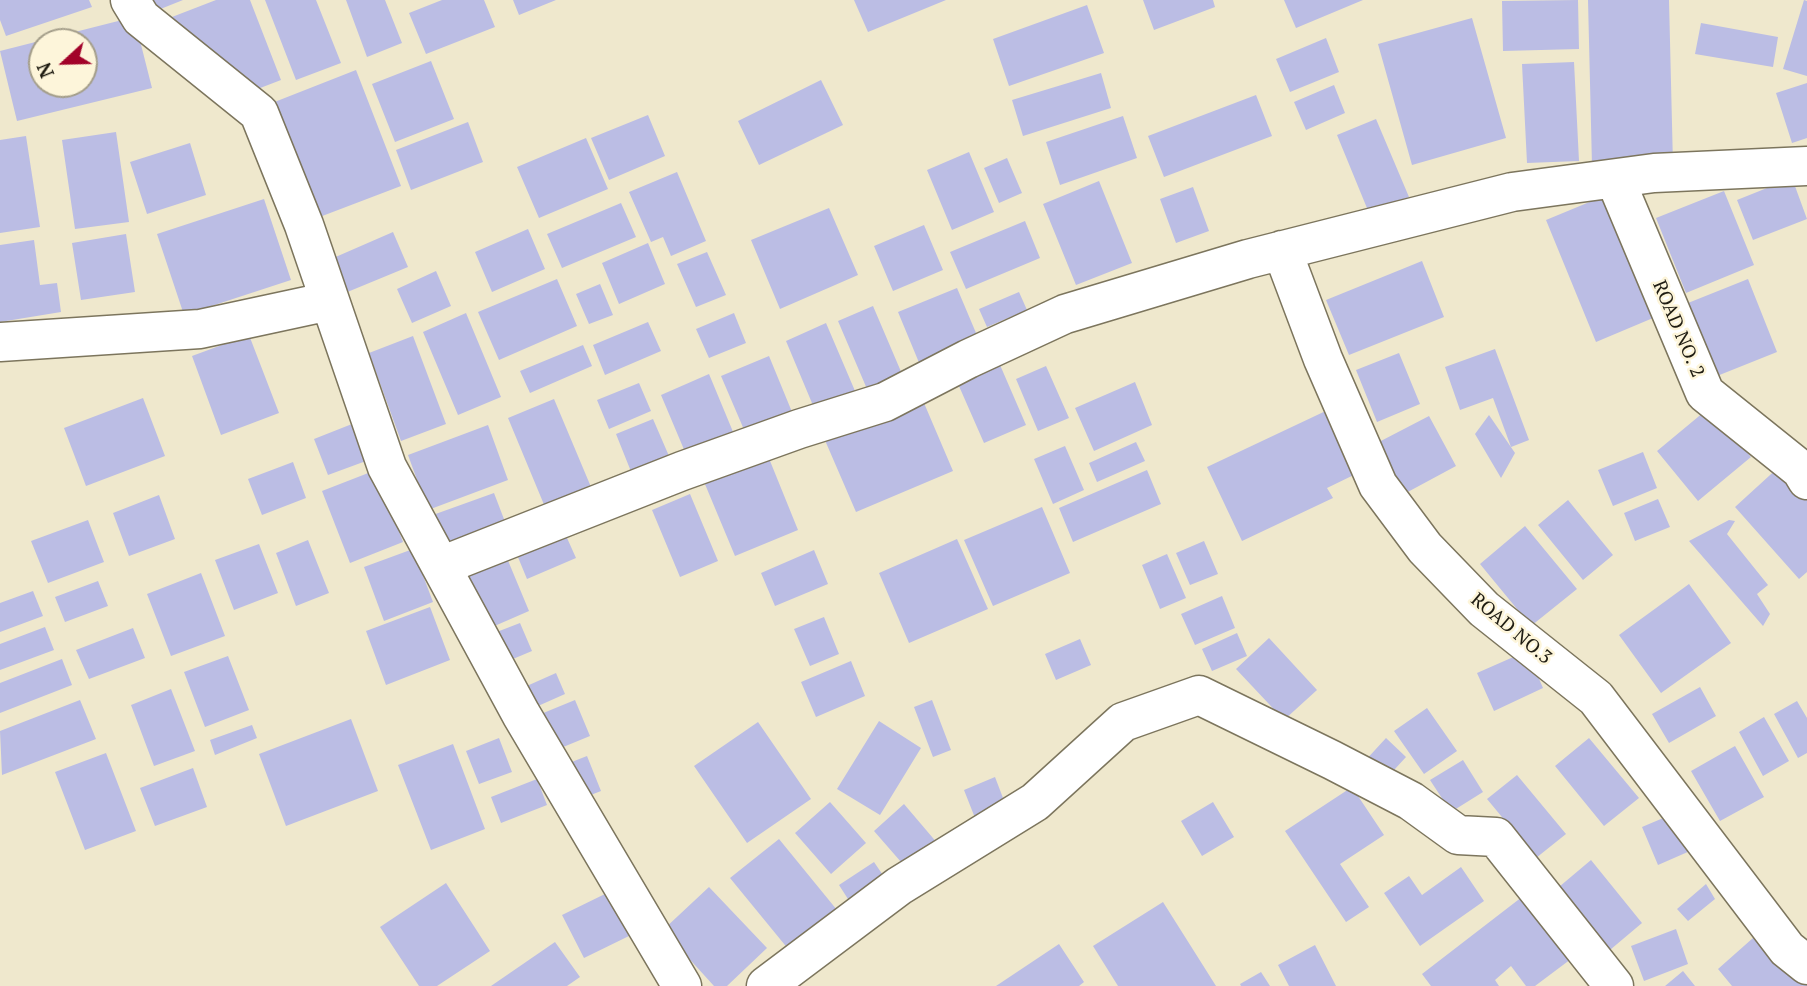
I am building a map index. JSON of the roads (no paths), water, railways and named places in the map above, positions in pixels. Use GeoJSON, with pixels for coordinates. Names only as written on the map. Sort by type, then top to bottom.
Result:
{"type":"FeatureCollection","features":[{"type":"Feature","properties":{"kind":"street"},"geometry":{"type":"LineString","coordinates":[[130,0],[141,18],[258,113],[304,225],[387,467],[521,714],[682,986]]}},
{"type":"Feature","properties":{"kind":"street"},"geometry":{"type":"LineString","coordinates":[[441,566],[682,471],[799,429],[885,402],[968,359],[1065,314],[1282,250],[1512,192],[1654,173],[1807,166]]}},
{"type":"Feature","properties":{"kind":"street","name":"ROAD NO. 2"},"geometry":{"type":"LineString","coordinates":[[1615,179],[1705,393],[1801,470],[1807,480]]}},
{"type":"Feature","properties":{"kind":"street","name":"ROAD NO.3"},"geometry":{"type":"LineString","coordinates":[[1282,250],[1324,359],[1378,485],[1425,548],[1484,609],[1596,698],[1787,949],[1807,965]]}},
{"type":"Feature","properties":{"kind":"street"},"geometry":{"type":"LineString","coordinates":[[0,341],[200,329],[330,301]]}},
{"type":"Feature","properties":{"kind":"street"},"geometry":{"type":"LineString","coordinates":[[766,986],[899,886],[1035,802],[1123,722],[1199,695],[1411,801],[1458,835],[1496,837],[1614,986]]}}]}
